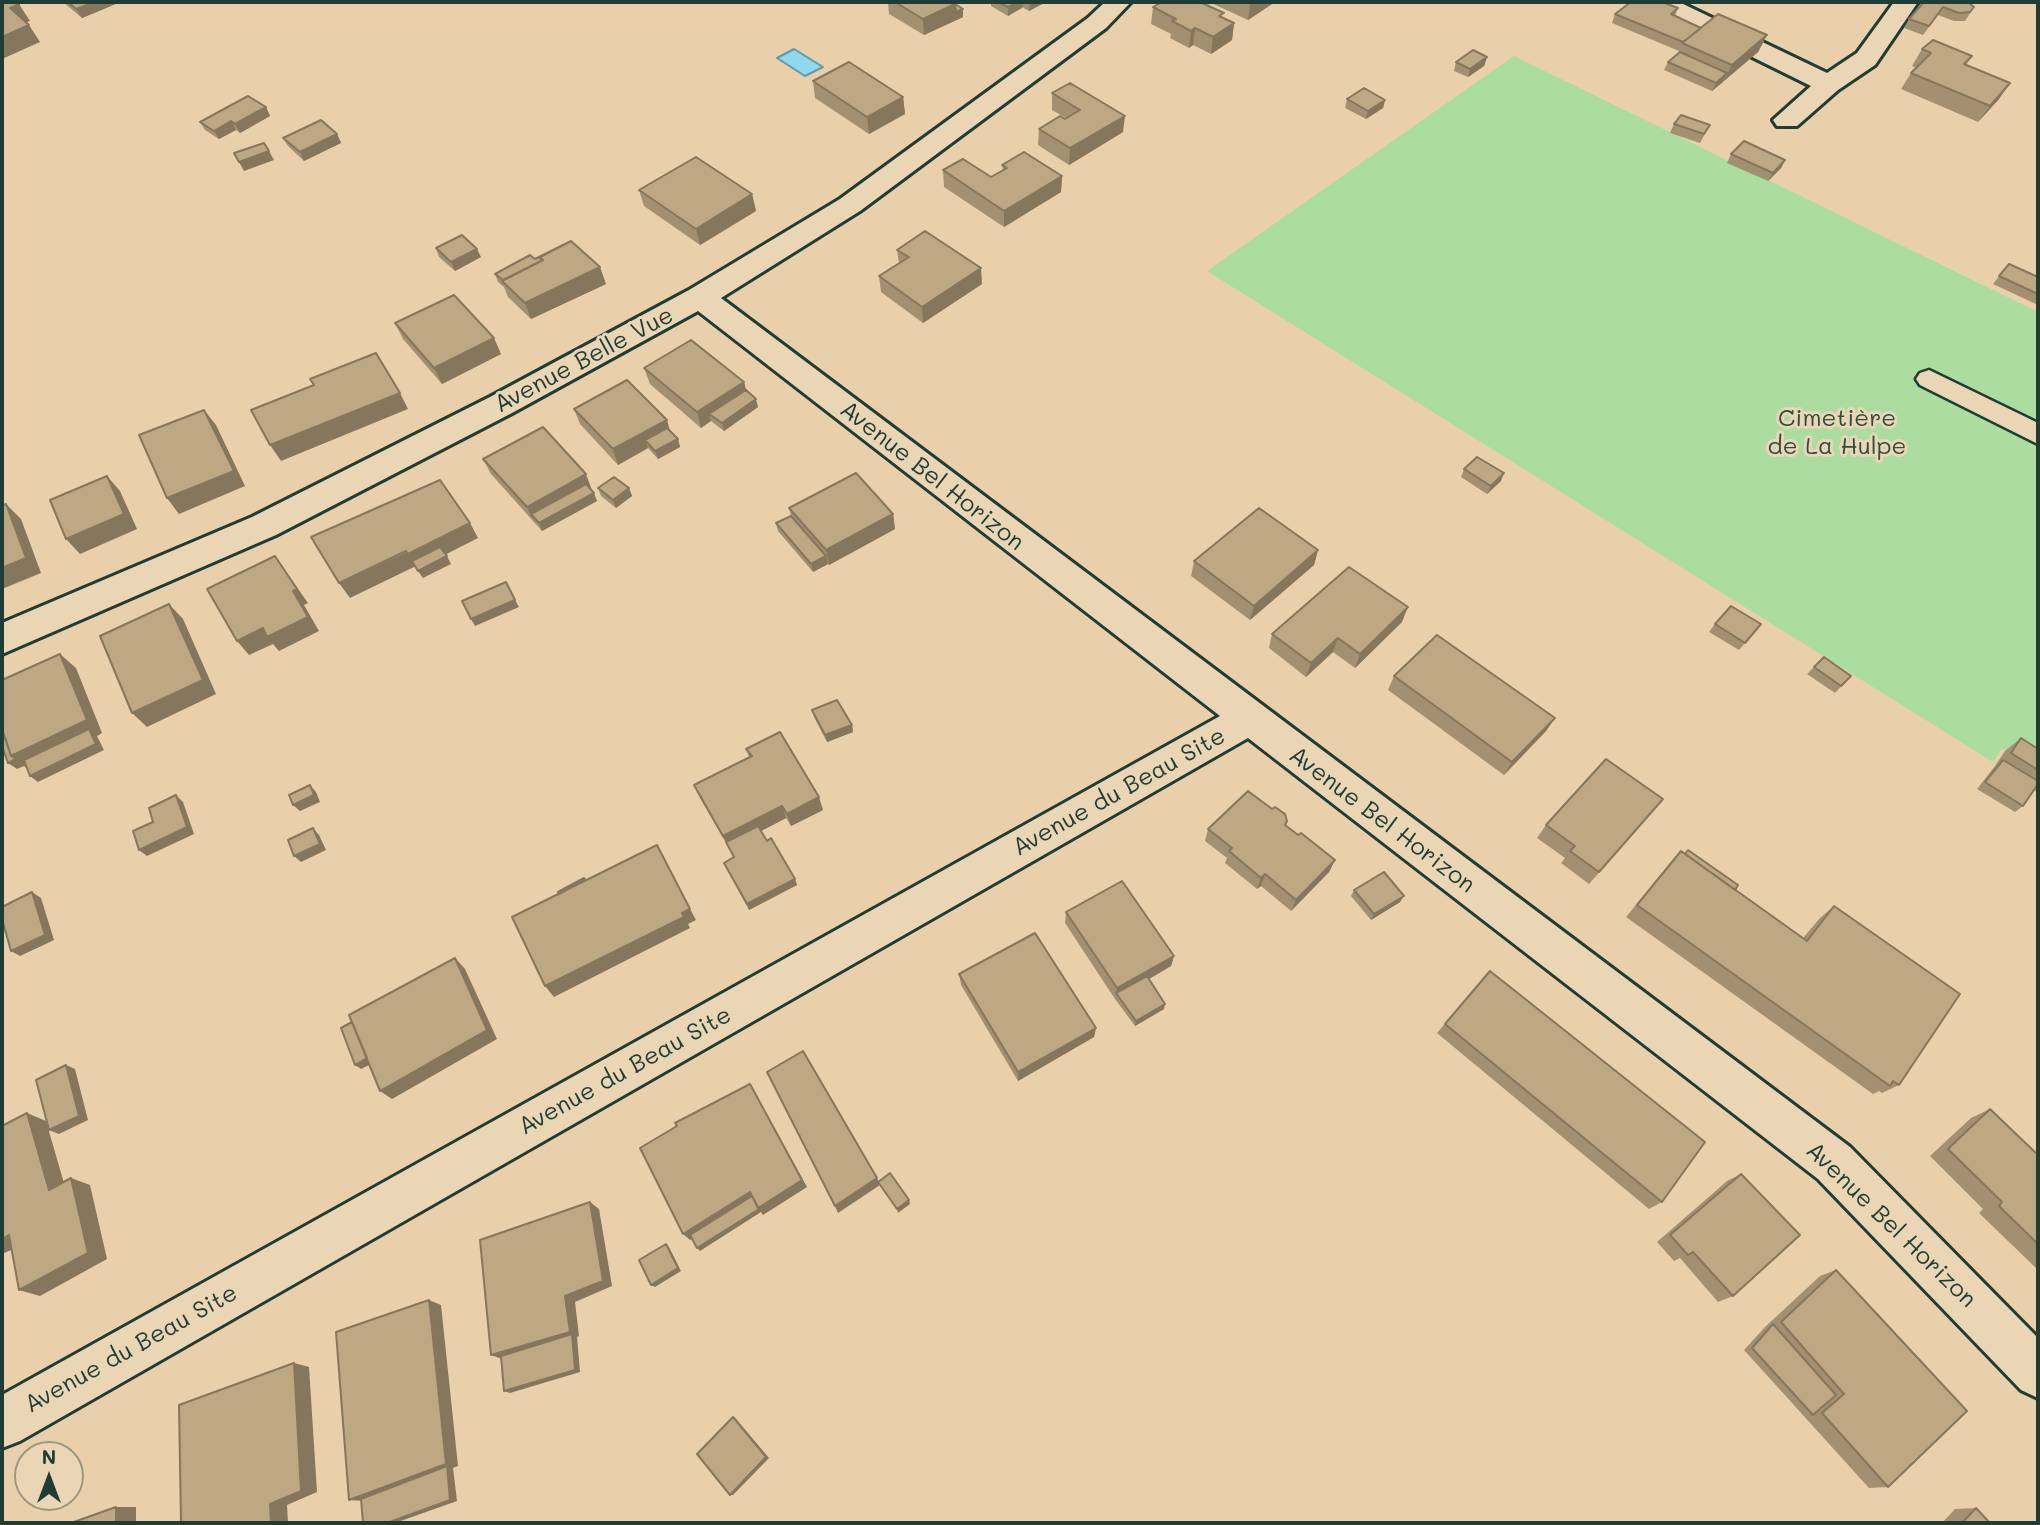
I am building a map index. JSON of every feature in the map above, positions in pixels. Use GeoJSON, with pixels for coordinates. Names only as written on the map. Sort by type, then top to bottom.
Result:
{"type":"FeatureCollection","features":[{"type":"Feature","properties":{"kind":"street","name":"Avenue Belle Vue"},"geometry":{"type":"LineString","coordinates":[[2,639],[264,526],[501,405],[700,297],[850,205],[1097,23],[1119,2]]}},
{"type":"Feature","properties":{"kind":"street"},"geometry":{"type":"LineString","coordinates":[[1660,2],[1829,83]]}},
{"type":"Feature","properties":{"kind":"street"},"geometry":{"type":"LineString","coordinates":[[1787,120],[1829,83],[1866,59],[1906,2]]}},
{"type":"Feature","properties":{"kind":"street","name":"Avenue Bel Horizon"},"geometry":{"type":"LineString","coordinates":[[700,297],[1248,719],[1834,1163],[2038,1373]]}},
{"type":"Feature","properties":{"kind":"street","name":"Avenue du Beau Site"},"geometry":{"type":"LineString","coordinates":[[2,1423],[1248,719]]}},
{"type":"Feature","properties":{"kind":"lane"},"geometry":{"type":"LineString","coordinates":[[1929,379],[2038,434]]}},
{"type":"Feature","properties":{"kind":"green space","name":"Cimetière de La Hulpe"},"geometry":{"type":"Polygon","coordinates":[[[1514,56],[2038,312],[2038,770],[2002,748],[1993,762],[1207,271],[1514,56]]]}},
{"type":"Feature","properties":{"kind":"water"},"geometry":{"type":"Polygon","coordinates":[[[794,49],[823,67],[805,76],[777,58],[794,49]]]}},
{"type":"Feature","properties":{"kind":"building"},"geometry":{"type":"Polygon","coordinates":[[[2,2],[17,2],[19,4],[10,8],[29,25],[2,37],[2,2]]]}},
{"type":"Feature","properties":{"kind":"building"},"geometry":{"type":"Polygon","coordinates":[[[68,2],[95,2],[76,9],[68,2]]]}},
{"type":"Feature","properties":{"kind":"building"},"geometry":{"type":"Polygon","coordinates":[[[895,2],[951,2],[955,4],[923,19],[895,2]]]}},
{"type":"Feature","properties":{"kind":"building"},"geometry":{"type":"Polygon","coordinates":[[[998,2],[1018,2],[1008,7],[998,2]]]}},
{"type":"Feature","properties":{"kind":"building"},"geometry":{"type":"Polygon","coordinates":[[[1162,2],[1200,2],[1224,13],[1219,16],[1234,23],[1213,37],[1195,28],[1191,31],[1172,21],[1176,19],[1153,7],[1162,2]]]}},
{"type":"Feature","properties":{"kind":"building"},"geometry":{"type":"Polygon","coordinates":[[[1631,2],[1662,2],[1678,8],[1671,14],[1701,28],[1683,42],[1615,14],[1631,2]]]}},
{"type":"Feature","properties":{"kind":"building"},"geometry":{"type":"Polygon","coordinates":[[[1924,2],[1968,2],[1974,7],[1970,12],[1959,13],[1943,7],[1929,26],[1909,19],[1924,2]]]}},
{"type":"Feature","properties":{"kind":"building"},"geometry":{"type":"Polygon","coordinates":[[[1718,14],[1767,35],[1732,65],[1682,43],[1718,14]]]}},
{"type":"Feature","properties":{"kind":"building"},"geometry":{"type":"Polygon","coordinates":[[[1933,40],[1972,56],[1964,64],[2010,83],[1990,106],[1911,73],[1931,53],[1922,49],[1933,40]]]}},
{"type":"Feature","properties":{"kind":"building"},"geometry":{"type":"Polygon","coordinates":[[[1473,50],[1487,57],[1470,69],[1456,62],[1473,50]]]}},
{"type":"Feature","properties":{"kind":"building"},"geometry":{"type":"Polygon","coordinates":[[[1680,52],[1727,73],[1716,83],[1668,62],[1680,52]]]}},
{"type":"Feature","properties":{"kind":"building"},"geometry":{"type":"Polygon","coordinates":[[[849,62],[903,97],[867,117],[813,81],[849,62]]]}},
{"type":"Feature","properties":{"kind":"building"},"geometry":{"type":"Polygon","coordinates":[[[1070,83],[1125,116],[1070,148],[1039,129],[1060,116],[1065,119],[1080,110],[1052,93],[1070,83]]]}},
{"type":"Feature","properties":{"kind":"building"},"geometry":{"type":"Polygon","coordinates":[[[1364,88],[1385,100],[1368,111],[1347,99],[1364,88]]]}},
{"type":"Feature","properties":{"kind":"building"},"geometry":{"type":"Polygon","coordinates":[[[248,96],[266,107],[235,124],[231,121],[214,131],[200,122],[248,96]]]}},
{"type":"Feature","properties":{"kind":"building"},"geometry":{"type":"Polygon","coordinates":[[[1681,115],[1710,125],[1704,134],[1674,124],[1681,115]]]}},
{"type":"Feature","properties":{"kind":"building"},"geometry":{"type":"Polygon","coordinates":[[[321,120],[337,134],[300,152],[283,138],[321,120]]]}},
{"type":"Feature","properties":{"kind":"building"},"geometry":{"type":"Polygon","coordinates":[[[1744,141],[1785,160],[1773,173],[1731,154],[1744,141]]]}},
{"type":"Feature","properties":{"kind":"building"},"geometry":{"type":"Polygon","coordinates":[[[264,143],[269,151],[239,162],[234,153],[264,143]]]}},
{"type":"Feature","properties":{"kind":"building"},"geometry":{"type":"Polygon","coordinates":[[[1024,152],[1062,176],[1004,211],[943,170],[963,159],[991,177],[1007,168],[1002,165],[1024,152]]]}},
{"type":"Feature","properties":{"kind":"building"},"geometry":{"type":"Polygon","coordinates":[[[696,157],[752,194],[696,229],[639,190],[696,157]]]}},
{"type":"Feature","properties":{"kind":"building"},"geometry":{"type":"Polygon","coordinates":[[[925,231],[981,268],[922,307],[879,276],[909,257],[897,250],[925,231]]]}},
{"type":"Feature","properties":{"kind":"building"},"geometry":{"type":"Polygon","coordinates":[[[462,235],[477,249],[451,262],[436,248],[462,235]]]}},
{"type":"Feature","properties":{"kind":"building"},"geometry":{"type":"Polygon","coordinates":[[[571,241],[600,267],[525,303],[502,281],[543,260],[540,257],[571,241]]]}},
{"type":"Feature","properties":{"kind":"building"},"geometry":{"type":"Polygon","coordinates":[[[563,245],[540,257],[541,261],[503,280],[495,274],[530,255],[535,259],[563,245]]]}},
{"type":"Feature","properties":{"kind":"building"},"geometry":{"type":"Polygon","coordinates":[[[2009,264],[2038,277],[2038,294],[1999,276],[2009,264]]]}},
{"type":"Feature","properties":{"kind":"building"},"geometry":{"type":"Polygon","coordinates":[[[454,295],[494,338],[434,368],[395,323],[454,295]]]}},
{"type":"Feature","properties":{"kind":"building"},"geometry":{"type":"Polygon","coordinates":[[[691,340],[744,382],[697,412],[644,368],[691,340]]]}},
{"type":"Feature","properties":{"kind":"building"},"geometry":{"type":"Polygon","coordinates":[[[376,353],[400,393],[270,445],[251,410],[314,385],[310,379],[376,353]]]}},
{"type":"Feature","properties":{"kind":"building"},"geometry":{"type":"Polygon","coordinates":[[[627,380],[667,420],[613,449],[574,409],[627,380]]]}},
{"type":"Feature","properties":{"kind":"building"},"geometry":{"type":"Polygon","coordinates":[[[746,390],[756,399],[722,423],[709,414],[746,390]]]}},
{"type":"Feature","properties":{"kind":"building"},"geometry":{"type":"Polygon","coordinates":[[[204,410],[234,471],[167,498],[139,435],[204,410]]]}},
{"type":"Feature","properties":{"kind":"building"},"geometry":{"type":"Polygon","coordinates":[[[543,427],[586,474],[527,507],[483,459],[543,427]]]}},
{"type":"Feature","properties":{"kind":"building"},"geometry":{"type":"Polygon","coordinates":[[[667,428],[678,439],[655,451],[645,440],[667,428]]]}},
{"type":"Feature","properties":{"kind":"building"},"geometry":{"type":"Polygon","coordinates":[[[1477,457],[1504,473],[1491,486],[1464,469],[1477,457]]]}},
{"type":"Feature","properties":{"kind":"building"},"geometry":{"type":"Polygon","coordinates":[[[856,473],[893,514],[826,550],[789,508],[856,473]]]}},
{"type":"Feature","properties":{"kind":"building"},"geometry":{"type":"Polygon","coordinates":[[[107,476],[124,514],[66,539],[50,500],[107,476]]]}},
{"type":"Feature","properties":{"kind":"building"},"geometry":{"type":"Polygon","coordinates":[[[614,477],[629,488],[613,500],[598,488],[614,477]]]}},
{"type":"Feature","properties":{"kind":"building"},"geometry":{"type":"Polygon","coordinates":[[[440,480],[470,523],[408,554],[406,551],[339,583],[311,537],[440,480]]]}},
{"type":"Feature","properties":{"kind":"building"},"geometry":{"type":"Polygon","coordinates":[[[586,484],[594,493],[539,523],[531,514],[586,484]]]}},
{"type":"Feature","properties":{"kind":"building"},"geometry":{"type":"Polygon","coordinates":[[[6,504],[26,558],[2,568],[2,506],[6,504]]]}},
{"type":"Feature","properties":{"kind":"building"},"geometry":{"type":"Polygon","coordinates":[[[1259,508],[1318,550],[1254,606],[1194,561],[1259,508]]]}},
{"type":"Feature","properties":{"kind":"building"},"geometry":{"type":"Polygon","coordinates":[[[791,516],[826,556],[811,564],[776,523],[791,516]]]}},
{"type":"Feature","properties":{"kind":"building"},"geometry":{"type":"Polygon","coordinates":[[[440,547],[447,556],[418,571],[412,561],[440,547]]]}},
{"type":"Feature","properties":{"kind":"building"},"geometry":{"type":"Polygon","coordinates":[[[275,556],[297,589],[293,591],[308,617],[267,637],[263,628],[237,641],[207,589],[275,556]]]}},
{"type":"Feature","properties":{"kind":"building"},"geometry":{"type":"Polygon","coordinates":[[[1349,567],[1408,607],[1360,654],[1338,638],[1311,663],[1272,634],[1349,567]]]}},
{"type":"Feature","properties":{"kind":"building"},"geometry":{"type":"Polygon","coordinates":[[[506,582],[515,600],[471,619],[462,601],[506,582]]]}},
{"type":"Feature","properties":{"kind":"building"},"geometry":{"type":"Polygon","coordinates":[[[169,604],[203,680],[132,713],[100,636],[169,604]]]}},
{"type":"Feature","properties":{"kind":"building"},"geometry":{"type":"Polygon","coordinates":[[[1731,606],[1761,624],[1745,643],[1715,624],[1731,606]]]}},
{"type":"Feature","properties":{"kind":"building"},"geometry":{"type":"Polygon","coordinates":[[[1437,635],[1555,718],[1512,762],[1394,676],[1437,635]]]}},
{"type":"Feature","properties":{"kind":"building"},"geometry":{"type":"Polygon","coordinates":[[[60,654],[87,720],[11,756],[2,729],[2,680],[60,654]]]}},
{"type":"Feature","properties":{"kind":"building"},"geometry":{"type":"Polygon","coordinates":[[[1824,657],[1851,676],[1841,686],[1814,667],[1824,657]]]}},
{"type":"Feature","properties":{"kind":"building"},"geometry":{"type":"Polygon","coordinates":[[[837,700],[852,725],[825,735],[812,710],[837,700]]]}},
{"type":"Feature","properties":{"kind":"building"},"geometry":{"type":"Polygon","coordinates":[[[89,729],[96,744],[30,776],[24,760],[89,729]]]}},
{"type":"Feature","properties":{"kind":"building"},"geometry":{"type":"Polygon","coordinates":[[[780,732],[819,797],[787,814],[782,806],[723,836],[694,785],[752,756],[746,749],[780,732]]]}},
{"type":"Feature","properties":{"kind":"building"},"geometry":{"type":"Polygon","coordinates":[[[5,737],[11,756],[16,759],[8,763],[2,746],[2,739],[5,737]]]}},
{"type":"Feature","properties":{"kind":"building"},"geometry":{"type":"Polygon","coordinates":[[[2021,738],[2038,749],[2038,770],[2011,753],[2021,738]]]}},
{"type":"Feature","properties":{"kind":"building"},"geometry":{"type":"Polygon","coordinates":[[[1606,759],[1663,799],[1599,872],[1570,851],[1575,846],[1546,825],[1606,759]]]}},
{"type":"Feature","properties":{"kind":"building"},"geometry":{"type":"Polygon","coordinates":[[[2003,760],[2038,781],[2023,806],[1985,782],[2003,760]]]}},
{"type":"Feature","properties":{"kind":"building"},"geometry":{"type":"Polygon","coordinates":[[[310,785],[314,795],[293,805],[289,795],[310,785]]]}},
{"type":"Feature","properties":{"kind":"building"},"geometry":{"type":"Polygon","coordinates":[[[1248,791],[1272,809],[1275,807],[1285,814],[1285,825],[1298,835],[1301,833],[1335,860],[1296,900],[1265,874],[1261,878],[1229,851],[1232,848],[1208,829],[1248,791]]]}},
{"type":"Feature","properties":{"kind":"building"},"geometry":{"type":"Polygon","coordinates":[[[176,795],[187,827],[139,850],[133,831],[153,822],[149,808],[176,795]]]}},
{"type":"Feature","properties":{"kind":"building"},"geometry":{"type":"Polygon","coordinates":[[[758,826],[767,841],[771,838],[795,879],[747,904],[724,863],[734,857],[726,842],[758,826]]]}},
{"type":"Feature","properties":{"kind":"building"},"geometry":{"type":"Polygon","coordinates":[[[313,828],[320,844],[294,856],[288,840],[313,828]]]}},
{"type":"Feature","properties":{"kind":"building"},"geometry":{"type":"Polygon","coordinates":[[[657,845],[690,909],[682,913],[684,917],[545,986],[512,917],[657,845]]]}},
{"type":"Feature","properties":{"kind":"building"},"geometry":{"type":"Polygon","coordinates":[[[1688,850],[1738,885],[1735,890],[1685,854],[1688,850]]]}},
{"type":"Feature","properties":{"kind":"building"},"geometry":{"type":"Polygon","coordinates":[[[1681,851],[1807,941],[1834,906],[1960,994],[1899,1085],[1893,1081],[1890,1086],[1637,905],[1681,851]]]}},
{"type":"Feature","properties":{"kind":"building"},"geometry":{"type":"Polygon","coordinates":[[[1384,872],[1404,896],[1374,914],[1354,890],[1384,872]]]}},
{"type":"Feature","properties":{"kind":"building"},"geometry":{"type":"Polygon","coordinates":[[[584,878],[585,880],[559,894],[558,892],[584,878]]]}},
{"type":"Feature","properties":{"kind":"building"},"geometry":{"type":"Polygon","coordinates":[[[1122,881],[1174,956],[1117,988],[1066,912],[1122,881]]]}},
{"type":"Feature","properties":{"kind":"building"},"geometry":{"type":"Polygon","coordinates":[[[32,892],[45,935],[11,951],[2,919],[2,907],[32,892]]]}},
{"type":"Feature","properties":{"kind":"building"},"geometry":{"type":"Polygon","coordinates":[[[1035,933],[1096,1028],[1018,1072],[959,974],[1035,933]]]}},
{"type":"Feature","properties":{"kind":"building"},"geometry":{"type":"Polygon","coordinates":[[[455,958],[487,1030],[380,1091],[349,1015],[455,958]]]}},
{"type":"Feature","properties":{"kind":"building"},"geometry":{"type":"Polygon","coordinates":[[[1490,971],[1705,1142],[1662,1202],[1445,1024],[1490,971]]]}},
{"type":"Feature","properties":{"kind":"building"},"geometry":{"type":"Polygon","coordinates":[[[1147,976],[1165,1004],[1136,1021],[1116,993],[1147,976]]]}},
{"type":"Feature","properties":{"kind":"building"},"geometry":{"type":"Polygon","coordinates":[[[352,1022],[367,1058],[355,1065],[341,1028],[352,1022]]]}},
{"type":"Feature","properties":{"kind":"building"},"geometry":{"type":"Polygon","coordinates":[[[803,1051],[877,1178],[835,1206],[767,1072],[803,1051]]]}},
{"type":"Feature","properties":{"kind":"building"},"geometry":{"type":"Polygon","coordinates":[[[66,1065],[79,1116],[49,1130],[36,1080],[66,1065]]]}},
{"type":"Feature","properties":{"kind":"building"},"geometry":{"type":"Polygon","coordinates":[[[750,1084],[802,1180],[758,1208],[750,1192],[683,1234],[640,1148],[677,1126],[675,1123],[750,1084]]]}},
{"type":"Feature","properties":{"kind":"building"},"geometry":{"type":"Polygon","coordinates":[[[1990,1109],[2038,1155],[2038,1244],[1999,1206],[2002,1202],[1948,1149],[1990,1109]]]}},
{"type":"Feature","properties":{"kind":"building"},"geometry":{"type":"Polygon","coordinates":[[[27,1113],[49,1190],[71,1178],[88,1253],[19,1290],[9,1235],[2,1239],[2,1126],[27,1113]]]}},
{"type":"Feature","properties":{"kind":"building"},"geometry":{"type":"Polygon","coordinates":[[[890,1173],[909,1200],[897,1209],[878,1182],[890,1173]]]}},
{"type":"Feature","properties":{"kind":"building"},"geometry":{"type":"Polygon","coordinates":[[[1741,1174],[1800,1235],[1733,1296],[1693,1252],[1688,1255],[1670,1235],[1741,1174]]]}},
{"type":"Feature","properties":{"kind":"building"},"geometry":{"type":"Polygon","coordinates":[[[752,1196],[759,1209],[697,1248],[690,1235],[752,1196]]]}},
{"type":"Feature","properties":{"kind":"building"},"geometry":{"type":"Polygon","coordinates":[[[590,1202],[603,1281],[565,1296],[570,1332],[491,1355],[480,1240],[590,1202]]]}},
{"type":"Feature","properties":{"kind":"building"},"geometry":{"type":"Polygon","coordinates":[[[666,1244],[678,1268],[651,1285],[639,1260],[666,1244]]]}},
{"type":"Feature","properties":{"kind":"building"},"geometry":{"type":"Polygon","coordinates":[[[1836,1270],[1967,1411],[1888,1487],[1822,1413],[1844,1394],[1781,1322],[1836,1270]]]}},
{"type":"Feature","properties":{"kind":"building"},"geometry":{"type":"Polygon","coordinates":[[[429,1300],[446,1464],[349,1500],[336,1332],[429,1300]]]}},
{"type":"Feature","properties":{"kind":"building"},"geometry":{"type":"Polygon","coordinates":[[[1773,1324],[1836,1395],[1813,1415],[1752,1348],[1773,1324]]]}},
{"type":"Feature","properties":{"kind":"building"},"geometry":{"type":"Polygon","coordinates":[[[572,1334],[575,1370],[504,1391],[501,1356],[572,1334]]]}},
{"type":"Feature","properties":{"kind":"building"},"geometry":{"type":"Polygon","coordinates":[[[294,1363],[301,1491],[270,1504],[271,1523],[181,1523],[179,1405],[294,1363]]]}},
{"type":"Feature","properties":{"kind":"building"},"geometry":{"type":"Polygon","coordinates":[[[733,1417],[766,1457],[730,1495],[697,1454],[733,1417]]]}},
{"type":"Feature","properties":{"kind":"building"},"geometry":{"type":"Polygon","coordinates":[[[447,1466],[450,1500],[387,1523],[363,1523],[361,1499],[447,1466]]]}},
{"type":"Feature","properties":{"kind":"building"},"geometry":{"type":"Polygon","coordinates":[[[116,1507],[116,1523],[71,1523],[116,1507]]]}},
{"type":"Feature","properties":{"kind":"building"},"geometry":{"type":"Polygon","coordinates":[[[1976,1508],[1990,1523],[1962,1523],[1976,1508]]]}}]}
